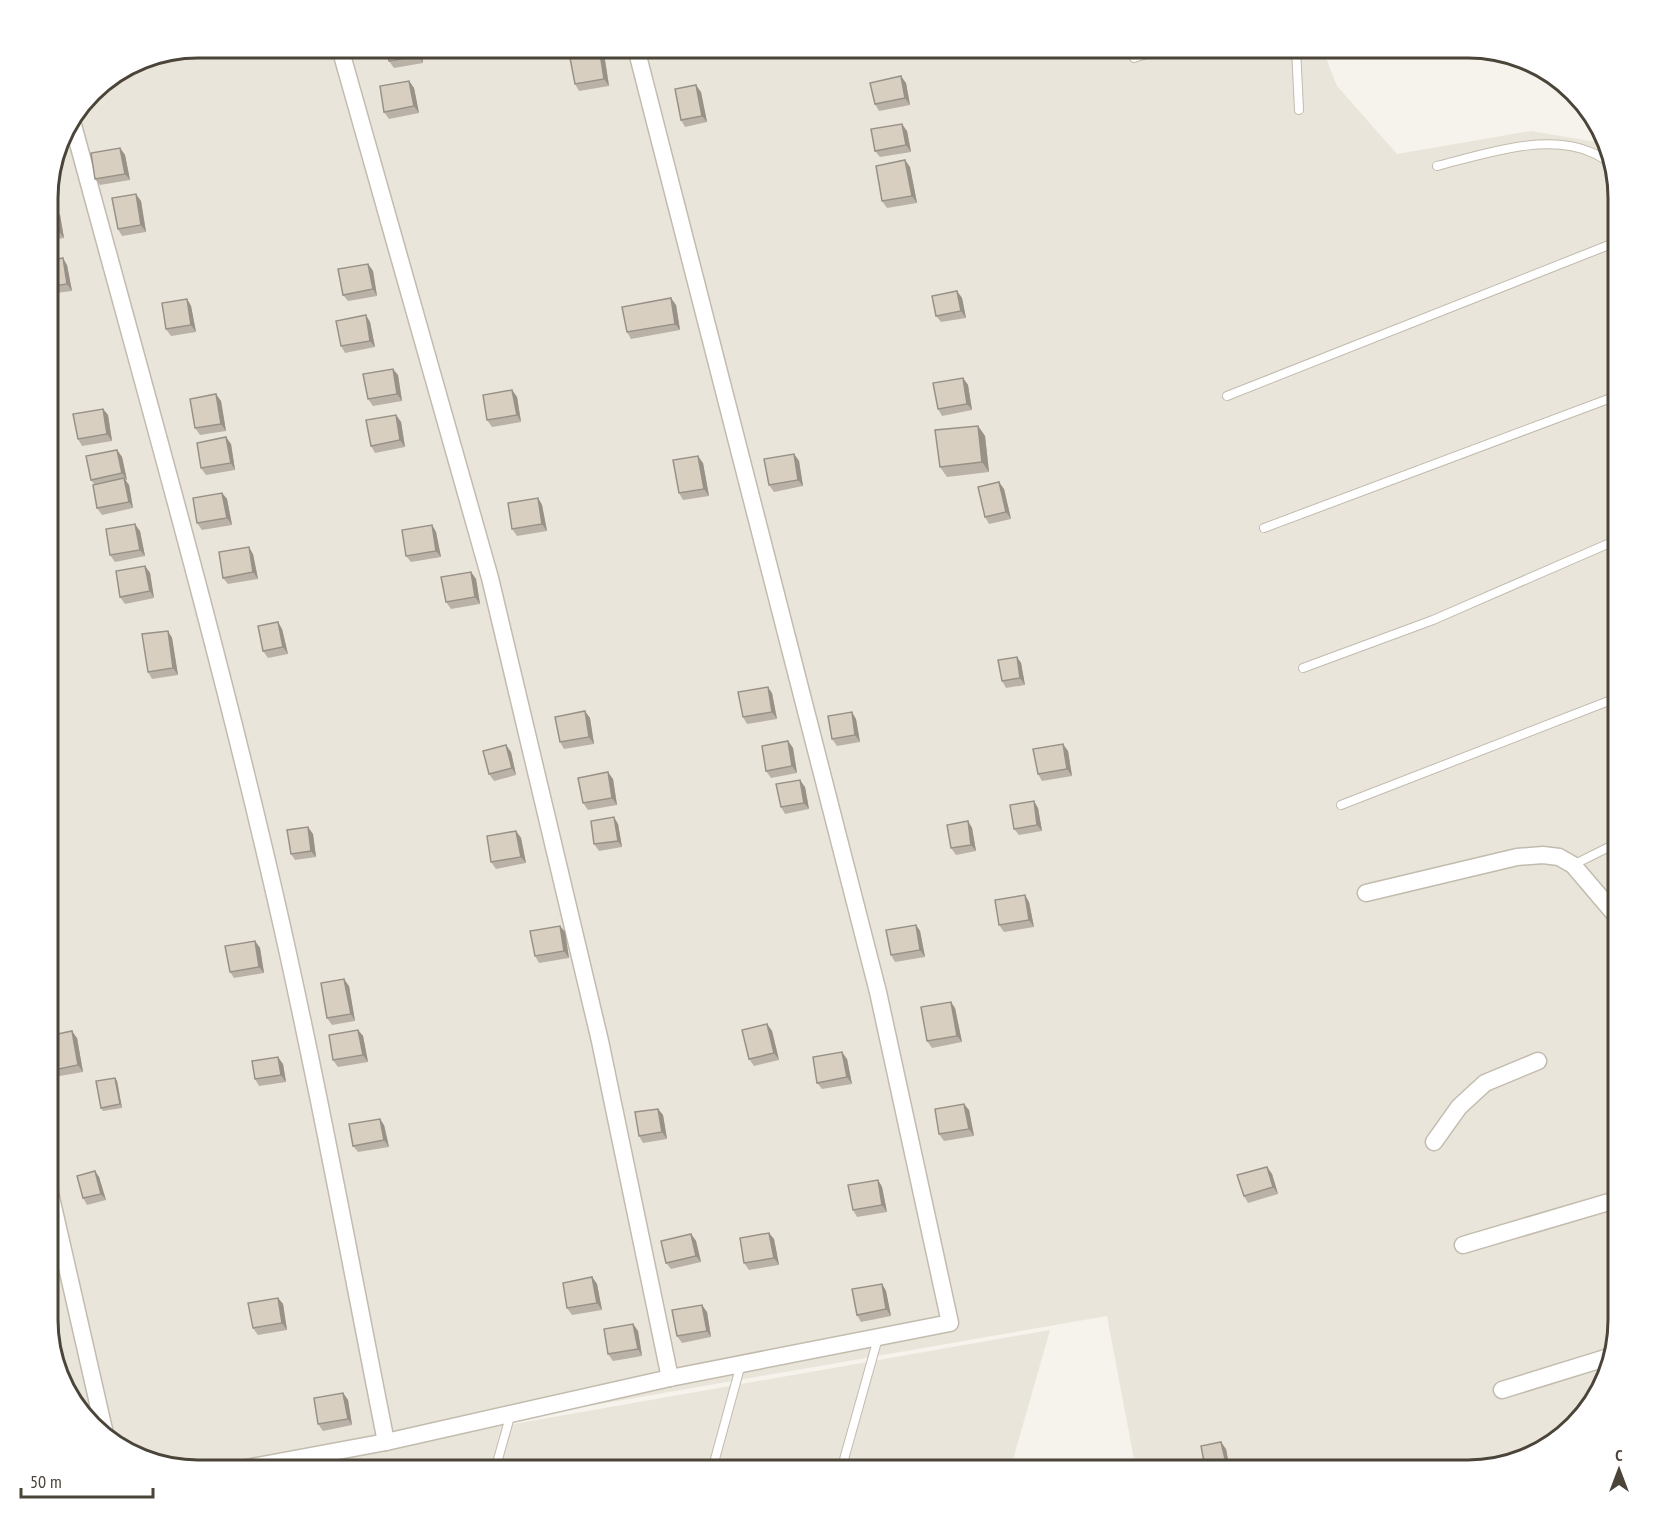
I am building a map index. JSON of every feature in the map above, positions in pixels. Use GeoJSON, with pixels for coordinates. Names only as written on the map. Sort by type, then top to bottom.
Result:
{"type":"FeatureCollection","features":[{"type":"Feature","properties":{"kind":"street"},"geometry":{"type":"LineString","coordinates":[[343,59],[490,578],[600,1041],[670,1378]]}},
{"type":"Feature","properties":{"kind":"street"},"geometry":{"type":"LineString","coordinates":[[304,1460],[670,1378],[950,1323],[878,992],[639,59]]}},
{"type":"Feature","properties":{"kind":"street"},"geometry":{"type":"LineString","coordinates":[[75,133],[201,594],[273,888],[318,1095],[386,1442]]}},
{"type":"Feature","properties":{"kind":"street"},"geometry":{"type":"LineString","coordinates":[[1366,893],[1517,857],[1543,855],[1559,857],[1573,865],[1608,906]]}},
{"type":"Feature","properties":{"kind":"street"},"geometry":{"type":"LineString","coordinates":[[1434,1142],[1459,1107],[1485,1083],[1538,1061]]}},
{"type":"Feature","properties":{"kind":"street"},"geometry":{"type":"LineString","coordinates":[[1462,1245],[1608,1203]]}},
{"type":"Feature","properties":{"kind":"street"},"geometry":{"type":"LineString","coordinates":[[59,1232],[102,1420]]}},
{"type":"Feature","properties":{"kind":"street"},"geometry":{"type":"LineString","coordinates":[[1502,1390],[1602,1359]]}},
{"type":"Feature","properties":{"kind":"lane"},"geometry":{"type":"LineString","coordinates":[[1296,58],[1299,110]]}},
{"type":"Feature","properties":{"kind":"lane"},"geometry":{"type":"LineString","coordinates":[[1437,166],[1502,149],[1557,144],[1593,152],[1603,158]]}},
{"type":"Feature","properties":{"kind":"lane"},"geometry":{"type":"LineString","coordinates":[[1227,396],[1608,245]]}},
{"type":"Feature","properties":{"kind":"lane"},"geometry":{"type":"LineString","coordinates":[[1264,528],[1608,399]]}},
{"type":"Feature","properties":{"kind":"lane"},"geometry":{"type":"LineString","coordinates":[[1303,668],[1433,620],[1608,543]]}},
{"type":"Feature","properties":{"kind":"lane"},"geometry":{"type":"LineString","coordinates":[[1341,805],[1608,701]]}},
{"type":"Feature","properties":{"kind":"lane"},"geometry":{"type":"LineString","coordinates":[[1573,865],[1608,848]]}},
{"type":"Feature","properties":{"kind":"lane"},"geometry":{"type":"LineString","coordinates":[[844,1460],[878,1337]]}},
{"type":"Feature","properties":{"kind":"lane"},"geometry":{"type":"LineString","coordinates":[[715,1460],[741,1364]]}},
{"type":"Feature","properties":{"kind":"lane"},"geometry":{"type":"LineString","coordinates":[[498,1460],[511,1413]]}},
{"type":"Feature","properties":{"kind":"shaded area"},"geometry":{"type":"Polygon","coordinates":[[[1326,58],[1337,86],[1397,154],[1531,131],[1596,142],[1604,162],[1608,189],[1608,1329],[1606,1347],[1598,1373],[1580,1405],[1554,1431],[1522,1449],[1496,1457],[1468,1460],[1134,1460],[1107,1316],[278,1460],[199,1460],[171,1457],[129,1441],[113,1431],[87,1405],[69,1373],[63,1356],[59,1329],[59,189],[63,162],[77,129],[87,113],[113,87],[145,69],[171,61],[189,59],[1326,58]]]}},
{"type":"Feature","properties":{"kind":"shaded area"},"geometry":{"type":"Polygon","coordinates":[[[1050,1330],[1013,1460],[308,1460],[1050,1330]]]}},
{"type":"Feature","properties":{"kind":"building"},"geometry":{"type":"Polygon","coordinates":[[[570,59],[601,59],[604,79],[575,84],[570,59]]]}},
{"type":"Feature","properties":{"kind":"building"},"geometry":{"type":"Polygon","coordinates":[[[901,76],[905,98],[875,104],[870,83],[901,76]]]}},
{"type":"Feature","properties":{"kind":"building"},"geometry":{"type":"Polygon","coordinates":[[[409,81],[414,106],[384,112],[380,86],[409,81]]]}},
{"type":"Feature","properties":{"kind":"building"},"geometry":{"type":"Polygon","coordinates":[[[696,85],[702,116],[681,120],[675,89],[696,85]]]}},
{"type":"Feature","properties":{"kind":"building"},"geometry":{"type":"Polygon","coordinates":[[[902,124],[906,145],[875,151],[871,129],[902,124]]]}},
{"type":"Feature","properties":{"kind":"building"},"geometry":{"type":"Polygon","coordinates":[[[120,148],[125,174],[95,179],[91,153],[120,148]]]}},
{"type":"Feature","properties":{"kind":"building"},"geometry":{"type":"Polygon","coordinates":[[[905,160],[912,196],[882,201],[876,166],[905,160]]]}},
{"type":"Feature","properties":{"kind":"building"},"geometry":{"type":"Polygon","coordinates":[[[136,194],[141,225],[118,229],[112,198],[136,194]]]}},
{"type":"Feature","properties":{"kind":"building"},"geometry":{"type":"Polygon","coordinates":[[[63,258],[67,284],[59,285],[59,259],[63,258]]]}},
{"type":"Feature","properties":{"kind":"building"},"geometry":{"type":"Polygon","coordinates":[[[368,264],[373,289],[343,295],[338,269],[368,264]]]}},
{"type":"Feature","properties":{"kind":"building"},"geometry":{"type":"Polygon","coordinates":[[[957,291],[961,311],[936,316],[932,296],[957,291]]]}},
{"type":"Feature","properties":{"kind":"building"},"geometry":{"type":"Polygon","coordinates":[[[671,298],[675,324],[627,332],[622,307],[671,298]]]}},
{"type":"Feature","properties":{"kind":"building"},"geometry":{"type":"Polygon","coordinates":[[[187,299],[191,325],[166,329],[162,303],[187,299]]]}},
{"type":"Feature","properties":{"kind":"building"},"geometry":{"type":"Polygon","coordinates":[[[366,315],[370,341],[341,346],[336,321],[366,315]]]}},
{"type":"Feature","properties":{"kind":"building"},"geometry":{"type":"Polygon","coordinates":[[[393,369],[397,394],[368,399],[363,374],[393,369]]]}},
{"type":"Feature","properties":{"kind":"building"},"geometry":{"type":"Polygon","coordinates":[[[963,378],[967,404],[938,409],[933,383],[963,378]]]}},
{"type":"Feature","properties":{"kind":"building"},"geometry":{"type":"Polygon","coordinates":[[[512,390],[517,415],[487,420],[483,395],[512,390]]]}},
{"type":"Feature","properties":{"kind":"building"},"geometry":{"type":"Polygon","coordinates":[[[216,394],[221,424],[195,428],[190,399],[216,394]]]}},
{"type":"Feature","properties":{"kind":"building"},"geometry":{"type":"Polygon","coordinates":[[[103,409],[107,434],[78,439],[73,414],[103,409]]]}},
{"type":"Feature","properties":{"kind":"building"},"geometry":{"type":"Polygon","coordinates":[[[396,415],[400,440],[371,446],[366,420],[396,415]]]}},
{"type":"Feature","properties":{"kind":"building"},"geometry":{"type":"Polygon","coordinates":[[[978,426],[982,462],[940,467],[935,430],[978,426]]]}},
{"type":"Feature","properties":{"kind":"building"},"geometry":{"type":"Polygon","coordinates":[[[226,437],[231,463],[201,468],[197,443],[226,437]]]}},
{"type":"Feature","properties":{"kind":"building"},"geometry":{"type":"Polygon","coordinates":[[[117,450],[122,473],[91,480],[86,456],[117,450]]]}},
{"type":"Feature","properties":{"kind":"building"},"geometry":{"type":"Polygon","coordinates":[[[794,454],[798,480],[769,485],[764,459],[794,454]]]}},
{"type":"Feature","properties":{"kind":"building"},"geometry":{"type":"Polygon","coordinates":[[[698,456],[704,489],[679,493],[673,460],[698,456]]]}},
{"type":"Feature","properties":{"kind":"building"},"geometry":{"type":"Polygon","coordinates":[[[124,478],[129,502],[97,508],[93,485],[124,478]]]}},
{"type":"Feature","properties":{"kind":"building"},"geometry":{"type":"Polygon","coordinates":[[[999,482],[1006,512],[985,517],[978,487],[999,482]]]}},
{"type":"Feature","properties":{"kind":"building"},"geometry":{"type":"Polygon","coordinates":[[[222,493],[227,518],[197,523],[193,498],[222,493]]]}},
{"type":"Feature","properties":{"kind":"building"},"geometry":{"type":"Polygon","coordinates":[[[538,498],[542,524],[512,529],[508,503],[538,498]]]}},
{"type":"Feature","properties":{"kind":"building"},"geometry":{"type":"Polygon","coordinates":[[[135,524],[140,550],[110,555],[106,529],[135,524]]]}},
{"type":"Feature","properties":{"kind":"building"},"geometry":{"type":"Polygon","coordinates":[[[432,525],[436,551],[406,556],[402,530],[432,525]]]}},
{"type":"Feature","properties":{"kind":"building"},"geometry":{"type":"Polygon","coordinates":[[[249,547],[253,572],[223,578],[219,552],[249,547]]]}},
{"type":"Feature","properties":{"kind":"building"},"geometry":{"type":"Polygon","coordinates":[[[145,566],[150,591],[120,597],[116,571],[145,566]]]}},
{"type":"Feature","properties":{"kind":"building"},"geometry":{"type":"Polygon","coordinates":[[[471,572],[475,597],[446,602],[441,577],[471,572]]]}},
{"type":"Feature","properties":{"kind":"building"},"geometry":{"type":"Polygon","coordinates":[[[278,622],[283,647],[263,651],[258,626],[278,622]]]}},
{"type":"Feature","properties":{"kind":"building"},"geometry":{"type":"Polygon","coordinates":[[[168,631],[173,668],[148,672],[142,634],[168,631]]]}},
{"type":"Feature","properties":{"kind":"building"},"geometry":{"type":"Polygon","coordinates":[[[1017,657],[1020,678],[1002,681],[998,660],[1017,657]]]}},
{"type":"Feature","properties":{"kind":"building"},"geometry":{"type":"Polygon","coordinates":[[[768,687],[772,712],[743,717],[738,692],[768,687]]]}},
{"type":"Feature","properties":{"kind":"building"},"geometry":{"type":"Polygon","coordinates":[[[585,711],[589,737],[560,742],[555,717],[585,711]]]}},
{"type":"Feature","properties":{"kind":"building"},"geometry":{"type":"Polygon","coordinates":[[[852,712],[855,735],[832,739],[828,716],[852,712]]]}},
{"type":"Feature","properties":{"kind":"building"},"geometry":{"type":"Polygon","coordinates":[[[788,741],[792,766],[766,771],[762,746],[788,741]]]}},
{"type":"Feature","properties":{"kind":"building"},"geometry":{"type":"Polygon","coordinates":[[[1063,744],[1067,769],[1038,774],[1033,749],[1063,744]]]}},
{"type":"Feature","properties":{"kind":"building"},"geometry":{"type":"Polygon","coordinates":[[[506,745],[512,768],[489,774],[483,751],[506,745]]]}},
{"type":"Feature","properties":{"kind":"building"},"geometry":{"type":"Polygon","coordinates":[[[608,772],[612,798],[583,803],[578,778],[608,772]]]}},
{"type":"Feature","properties":{"kind":"building"},"geometry":{"type":"Polygon","coordinates":[[[800,780],[804,803],[781,807],[776,784],[800,780]]]}},
{"type":"Feature","properties":{"kind":"building"},"geometry":{"type":"Polygon","coordinates":[[[1034,801],[1037,825],[1014,829],[1010,805],[1034,801]]]}},
{"type":"Feature","properties":{"kind":"building"},"geometry":{"type":"Polygon","coordinates":[[[614,817],[618,841],[594,844],[591,821],[614,817]]]}},
{"type":"Feature","properties":{"kind":"building"},"geometry":{"type":"Polygon","coordinates":[[[968,821],[971,845],[951,848],[947,825],[968,821]]]}},
{"type":"Feature","properties":{"kind":"building"},"geometry":{"type":"Polygon","coordinates":[[[308,827],[311,851],[291,854],[287,830],[308,827]]]}},
{"type":"Feature","properties":{"kind":"building"},"geometry":{"type":"Polygon","coordinates":[[[516,831],[521,857],[491,862],[487,836],[516,831]]]}},
{"type":"Feature","properties":{"kind":"building"},"geometry":{"type":"Polygon","coordinates":[[[1025,895],[1029,920],[999,925],[995,900],[1025,895]]]}},
{"type":"Feature","properties":{"kind":"building"},"geometry":{"type":"Polygon","coordinates":[[[916,925],[920,950],[891,955],[886,930],[916,925]]]}},
{"type":"Feature","properties":{"kind":"building"},"geometry":{"type":"Polygon","coordinates":[[[560,926],[564,951],[535,956],[530,931],[560,926]]]}},
{"type":"Feature","properties":{"kind":"building"},"geometry":{"type":"Polygon","coordinates":[[[255,941],[259,967],[230,972],[225,946],[255,941]]]}},
{"type":"Feature","properties":{"kind":"building"},"geometry":{"type":"Polygon","coordinates":[[[344,979],[351,1014],[327,1018],[321,983],[344,979]]]}},
{"type":"Feature","properties":{"kind":"building"},"geometry":{"type":"Polygon","coordinates":[[[951,1002],[957,1036],[927,1041],[921,1007],[951,1002]]]}},
{"type":"Feature","properties":{"kind":"building"},"geometry":{"type":"Polygon","coordinates":[[[767,1024],[774,1053],[749,1059],[742,1030],[767,1024]]]}},
{"type":"Feature","properties":{"kind":"building"},"geometry":{"type":"Polygon","coordinates":[[[358,1030],[363,1055],[333,1060],[329,1035],[358,1030]]]}},
{"type":"Feature","properties":{"kind":"building"},"geometry":{"type":"Polygon","coordinates":[[[72,1031],[78,1065],[59,1069],[59,1034],[72,1031]]]}},
{"type":"Feature","properties":{"kind":"building"},"geometry":{"type":"Polygon","coordinates":[[[842,1052],[847,1077],[817,1083],[813,1057],[842,1052]]]}},
{"type":"Feature","properties":{"kind":"building"},"geometry":{"type":"Polygon","coordinates":[[[278,1057],[281,1075],[255,1079],[252,1061],[278,1057]]]}},
{"type":"Feature","properties":{"kind":"building"},"geometry":{"type":"Polygon","coordinates":[[[115,1078],[120,1104],[101,1108],[96,1081],[115,1078]]]}},
{"type":"Feature","properties":{"kind":"building"},"geometry":{"type":"Polygon","coordinates":[[[964,1104],[969,1129],[939,1134],[935,1109],[964,1104]]]}},
{"type":"Feature","properties":{"kind":"building"},"geometry":{"type":"Polygon","coordinates":[[[658,1109],[662,1132],[639,1136],[635,1112],[658,1109]]]}},
{"type":"Feature","properties":{"kind":"building"},"geometry":{"type":"Polygon","coordinates":[[[380,1119],[384,1140],[353,1146],[349,1124],[380,1119]]]}},
{"type":"Feature","properties":{"kind":"building"},"geometry":{"type":"Polygon","coordinates":[[[1267,1167],[1273,1187],[1244,1196],[1237,1175],[1267,1167]]]}},
{"type":"Feature","properties":{"kind":"building"},"geometry":{"type":"Polygon","coordinates":[[[95,1171],[101,1194],[83,1198],[77,1176],[95,1171]]]}},
{"type":"Feature","properties":{"kind":"building"},"geometry":{"type":"Polygon","coordinates":[[[878,1180],[882,1205],[853,1210],[848,1185],[878,1180]]]}},
{"type":"Feature","properties":{"kind":"building"},"geometry":{"type":"Polygon","coordinates":[[[769,1233],[774,1258],[744,1263],[740,1238],[769,1233]]]}},
{"type":"Feature","properties":{"kind":"building"},"geometry":{"type":"Polygon","coordinates":[[[691,1234],[696,1256],[666,1263],[661,1241],[691,1234]]]}},
{"type":"Feature","properties":{"kind":"building"},"geometry":{"type":"Polygon","coordinates":[[[592,1277],[597,1303],[567,1308],[563,1283],[592,1277]]]}},
{"type":"Feature","properties":{"kind":"building"},"geometry":{"type":"Polygon","coordinates":[[[882,1284],[886,1309],[857,1315],[852,1289],[882,1284]]]}},
{"type":"Feature","properties":{"kind":"building"},"geometry":{"type":"Polygon","coordinates":[[[278,1298],[282,1323],[253,1328],[248,1303],[278,1298]]]}},
{"type":"Feature","properties":{"kind":"building"},"geometry":{"type":"Polygon","coordinates":[[[702,1305],[707,1331],[677,1336],[672,1310],[702,1305]]]}},
{"type":"Feature","properties":{"kind":"building"},"geometry":{"type":"Polygon","coordinates":[[[633,1324],[638,1349],[608,1354],[604,1329],[633,1324]]]}},
{"type":"Feature","properties":{"kind":"building"},"geometry":{"type":"Polygon","coordinates":[[[343,1393],[348,1419],[318,1424],[314,1398],[343,1393]]]}},
{"type":"Feature","properties":{"kind":"building"},"geometry":{"type":"Polygon","coordinates":[[[1221,1442],[1225,1460],[1204,1460],[1201,1446],[1221,1442]]]}}]}
